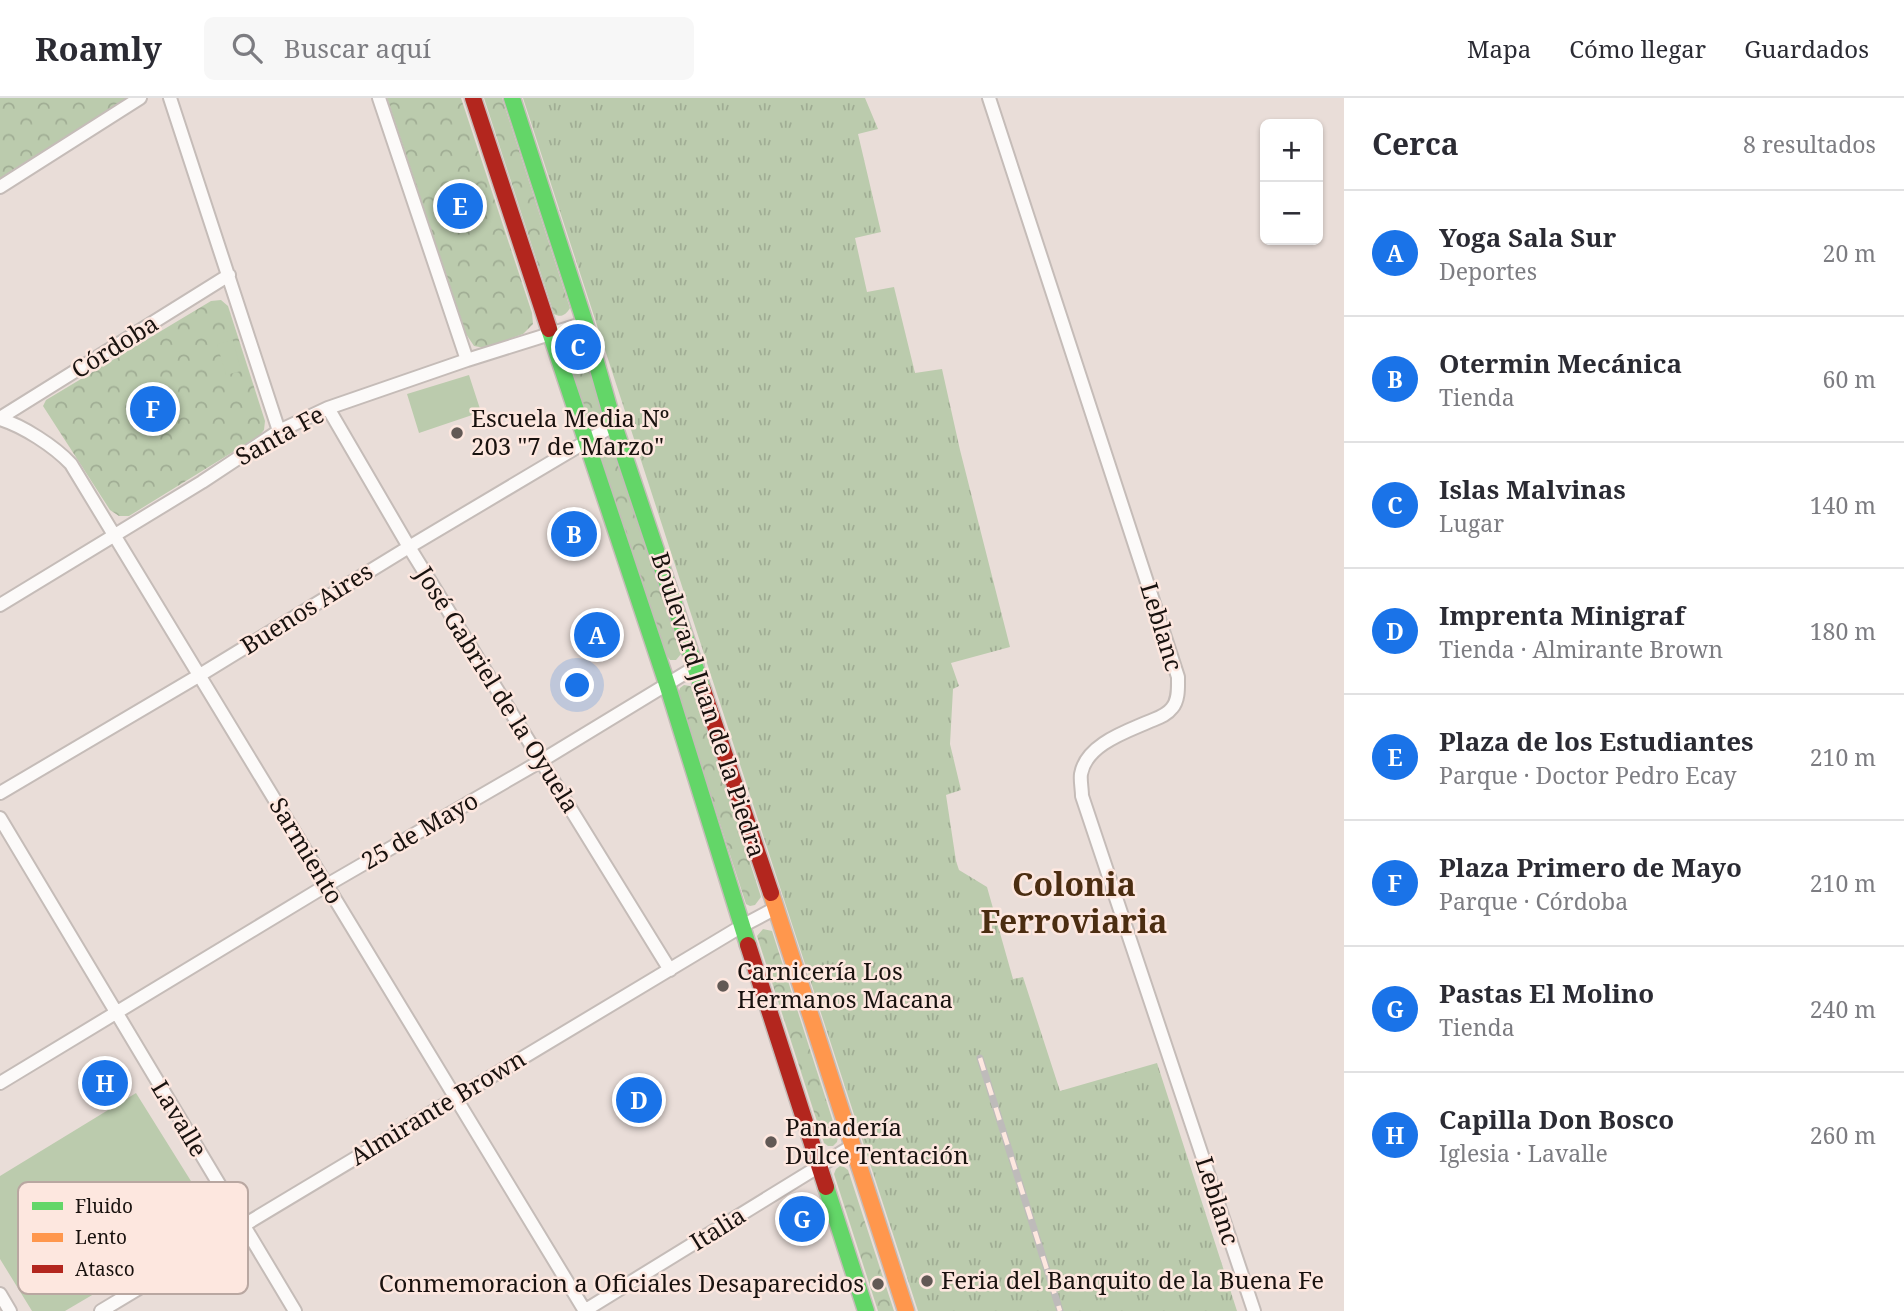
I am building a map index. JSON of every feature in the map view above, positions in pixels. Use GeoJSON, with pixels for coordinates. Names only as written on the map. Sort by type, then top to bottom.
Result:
{"type":"FeatureCollection","features":[{"type":"Feature","properties":{"kind":"main road","name":"Boulevard Juan de la Piedra"},"geometry":{"type":"LineString","coordinates":[[473,98],[667,684],[866,1311]]}},
{"type":"Feature","properties":{"kind":"main road","name":"Boulevard Juan de la Piedra"},"geometry":{"type":"LineString","coordinates":[[512,98],[585,323],[614,425],[776,908],[906,1311]]}},
{"type":"Feature","properties":{"kind":"street"},"geometry":{"type":"LineString","coordinates":[[0,187],[140,98]]}},
{"type":"Feature","properties":{"kind":"street"},"geometry":{"type":"LineString","coordinates":[[170,98],[279,431]]}},
{"type":"Feature","properties":{"kind":"street"},"geometry":{"type":"LineString","coordinates":[[379,98],[467,360]]}},
{"type":"Feature","properties":{"kind":"street","name":"Leblanc"},"geometry":{"type":"LineString","coordinates":[[989,98],[1178,677],[1179,692],[1174,707],[1165,715],[1103,745],[1087,758],[1080,775],[1083,796],[1254,1311]]}},
{"type":"Feature","properties":{"kind":"street","name":"Córdoba"},"geometry":{"type":"LineString","coordinates":[[0,419],[229,275]]}},
{"type":"Feature","properties":{"kind":"street","name":"Santa Fe"},"geometry":{"type":"LineString","coordinates":[[0,605],[202,482],[279,431],[328,408],[585,323]]}},
{"type":"Feature","properties":{"kind":"street","name":"José Gabriel de la Oyuela"},"geometry":{"type":"LineString","coordinates":[[328,408],[409,547],[670,970]]}},
{"type":"Feature","properties":{"kind":"street","name":"Sarmiento"},"geometry":{"type":"LineString","coordinates":[[0,419],[11,422],[61,453],[71,464],[584,1311]]}},
{"type":"Feature","properties":{"kind":"street","name":"Buenos Aires"},"geometry":{"type":"LineString","coordinates":[[0,793],[614,425]]}},
{"type":"Feature","properties":{"kind":"street","name":"25 de Mayo"},"geometry":{"type":"LineString","coordinates":[[0,1083],[696,666]]}},
{"type":"Feature","properties":{"kind":"street","name":"Lavalle"},"geometry":{"type":"LineString","coordinates":[[0,818],[216,1182]]}},
{"type":"Feature","properties":{"kind":"street","name":"Almirante Brown"},"geometry":{"type":"LineString","coordinates":[[248,1221],[776,908]]}},
{"type":"Feature","properties":{"kind":"street","name":"Italia"},"geometry":{"type":"LineString","coordinates":[[584,1311],[852,1146]]}},
{"type":"Feature","properties":{"kind":"street","name":"Lavalle"},"geometry":{"type":"LineString","coordinates":[[248,1235],[295,1311]]}},
{"type":"Feature","properties":{"kind":"street"},"geometry":{"type":"LineString","coordinates":[[0,1294],[10,1311]]}},
{"type":"Feature","properties":{"kind":"street","name":"Almirante Brown"},"geometry":{"type":"LineString","coordinates":[[101,1311],[129,1294]]}},
{"type":"Feature","properties":{"kind":"green space"},"geometry":{"type":"Polygon","coordinates":[[[0,98],[127,98],[0,178],[0,98]]]}},
{"type":"Feature","properties":{"kind":"green space"},"geometry":{"type":"Polygon","coordinates":[[[387,98],[461,98],[532,313],[533,324],[523,334],[485,348],[474,346],[466,334],[387,98]]]}},
{"type":"Feature","properties":{"kind":"green space"},"geometry":{"type":"Polygon","coordinates":[[[484,98],[502,98],[570,308],[563,315],[554,314],[484,98]]]}},
{"type":"Feature","properties":{"kind":"green space"},"geometry":{"type":"Polygon","coordinates":[[[523,98],[865,98],[878,129],[858,134],[881,232],[855,238],[867,292],[894,287],[915,373],[942,369],[1010,647],[951,663],[959,686],[953,689],[950,744],[961,790],[946,795],[956,861],[959,870],[987,887],[1013,979],[1023,977],[1060,1091],[1157,1063],[1237,1311],[918,1311],[523,98]]]}},
{"type":"Feature","properties":{"kind":"green space"},"geometry":{"type":"Polygon","coordinates":[[[221,300],[228,306],[265,421],[264,430],[259,436],[129,516],[119,516],[110,510],[43,406],[46,400],[211,301],[221,300]]]}},
{"type":"Feature","properties":{"kind":"green space"},"geometry":{"type":"Polygon","coordinates":[[[233,340],[241,371],[226,375],[217,344],[233,340]]]}},
{"type":"Feature","properties":{"kind":"green space"},"geometry":{"type":"Polygon","coordinates":[[[570,341],[580,342],[604,414],[598,421],[588,420],[564,348],[570,341]]]}},
{"type":"Feature","properties":{"kind":"green space"},"geometry":{"type":"Polygon","coordinates":[[[469,375],[481,412],[419,433],[407,394],[469,375]]]}},
{"type":"Feature","properties":{"kind":"green space"},"geometry":{"type":"Polygon","coordinates":[[[606,441],[613,442],[681,647],[681,654],[676,660],[670,660],[665,653],[600,454],[601,446],[606,441]]]}},
{"type":"Feature","properties":{"kind":"green space"},"geometry":{"type":"Polygon","coordinates":[[[684,685],[694,689],[761,897],[755,905],[746,904],[678,694],[684,685]]]}},
{"type":"Feature","properties":{"kind":"green space"},"geometry":{"type":"Polygon","coordinates":[[[763,929],[772,931],[838,1137],[833,1146],[824,1143],[757,936],[763,929]]]}},
{"type":"Feature","properties":{"kind":"green space"},"geometry":{"type":"Polygon","coordinates":[[[136,1093],[192,1182],[18,1182],[18,1288],[0,1259],[0,1176],[136,1093]]]}},
{"type":"Feature","properties":{"kind":"green space"},"geometry":{"type":"Polygon","coordinates":[[[840,1166],[848,1170],[894,1311],[878,1311],[834,1174],[840,1166]]]}},
{"type":"Feature","properties":{"kind":"green space"},"geometry":{"type":"Polygon","coordinates":[[[22,1294],[94,1294],[65,1311],[32,1311],[22,1294]]]}},
{"type":"Feature","properties":{"kind":"railway"},"geometry":{"type":"LineString","coordinates":[[980,1058],[1060,1311]]}},
{"type":"Feature","properties":{"kind":"traffic: fast"},"geometry":{"type":"LineString","coordinates":[[512,98],[585,323],[614,425],[703,690]]}},
{"type":"Feature","properties":{"kind":"traffic: fast"},"geometry":{"type":"LineString","coordinates":[[549,329],[667,684],[748,945]]}},
{"type":"Feature","properties":{"kind":"traffic: fast"},"geometry":{"type":"LineString","coordinates":[[826,1187],[866,1311]]}},
{"type":"Feature","properties":{"kind":"traffic: slow"},"geometry":{"type":"LineString","coordinates":[[771,893],[906,1311]]}},
{"type":"Feature","properties":{"kind":"traffic: jam"},"geometry":{"type":"LineString","coordinates":[[473,98],[549,329]]}},
{"type":"Feature","properties":{"kind":"traffic: jam"},"geometry":{"type":"LineString","coordinates":[[703,690],[771,893]]}},
{"type":"Feature","properties":{"kind":"traffic: jam"},"geometry":{"type":"LineString","coordinates":[[748,945],[826,1187]]}},
{"type":"Feature","properties":{"kind":"place","name":"Plaza de los Estudiantes"},"geometry":{"type":"Point","coordinates":[460,206]}},
{"type":"Feature","properties":{"kind":"place","name":"Islas Malvinas"},"geometry":{"type":"Point","coordinates":[578,347]}},
{"type":"Feature","properties":{"kind":"place","name":"Plaza Primero de Mayo"},"geometry":{"type":"Point","coordinates":[153,409]}},
{"type":"Feature","properties":{"kind":"place","name":"Escuela Media Nº 203 \"7 de Marzo\""},"geometry":{"type":"Point","coordinates":[457,433]}},
{"type":"Feature","properties":{"kind":"place","name":"Otermin Mecánica"},"geometry":{"type":"Point","coordinates":[574,534]}},
{"type":"Feature","properties":{"kind":"place","name":"Yoga Sala Sur"},"geometry":{"type":"Point","coordinates":[597,635]}},
{"type":"Feature","properties":{"kind":"place","name":"Carnicería Los Hermanos Macana"},"geometry":{"type":"Point","coordinates":[723,986]}},
{"type":"Feature","properties":{"kind":"place","name":"Capilla Don Bosco"},"geometry":{"type":"Point","coordinates":[105,1083]}},
{"type":"Feature","properties":{"kind":"place","name":"Imprenta Minigraf"},"geometry":{"type":"Point","coordinates":[639,1100]}},
{"type":"Feature","properties":{"kind":"place","name":"Panadería Dulce Tentación"},"geometry":{"type":"Point","coordinates":[771,1142]}},
{"type":"Feature","properties":{"kind":"place","name":"Pastas El Molino"},"geometry":{"type":"Point","coordinates":[802,1219]}},
{"type":"Feature","properties":{"kind":"place","name":"Feria del Banquito de la Buena Fe"},"geometry":{"type":"Point","coordinates":[927,1281]}},
{"type":"Feature","properties":{"kind":"place","name":"Conmemoracion a Oficiales Desaparecidos"},"geometry":{"type":"Point","coordinates":[878,1284]}},
{"type":"Feature","properties":{"kind":"district","name":"Colonia Ferroviaria"},"geometry":{"type":"Point","coordinates":[1074,904]}}]}
